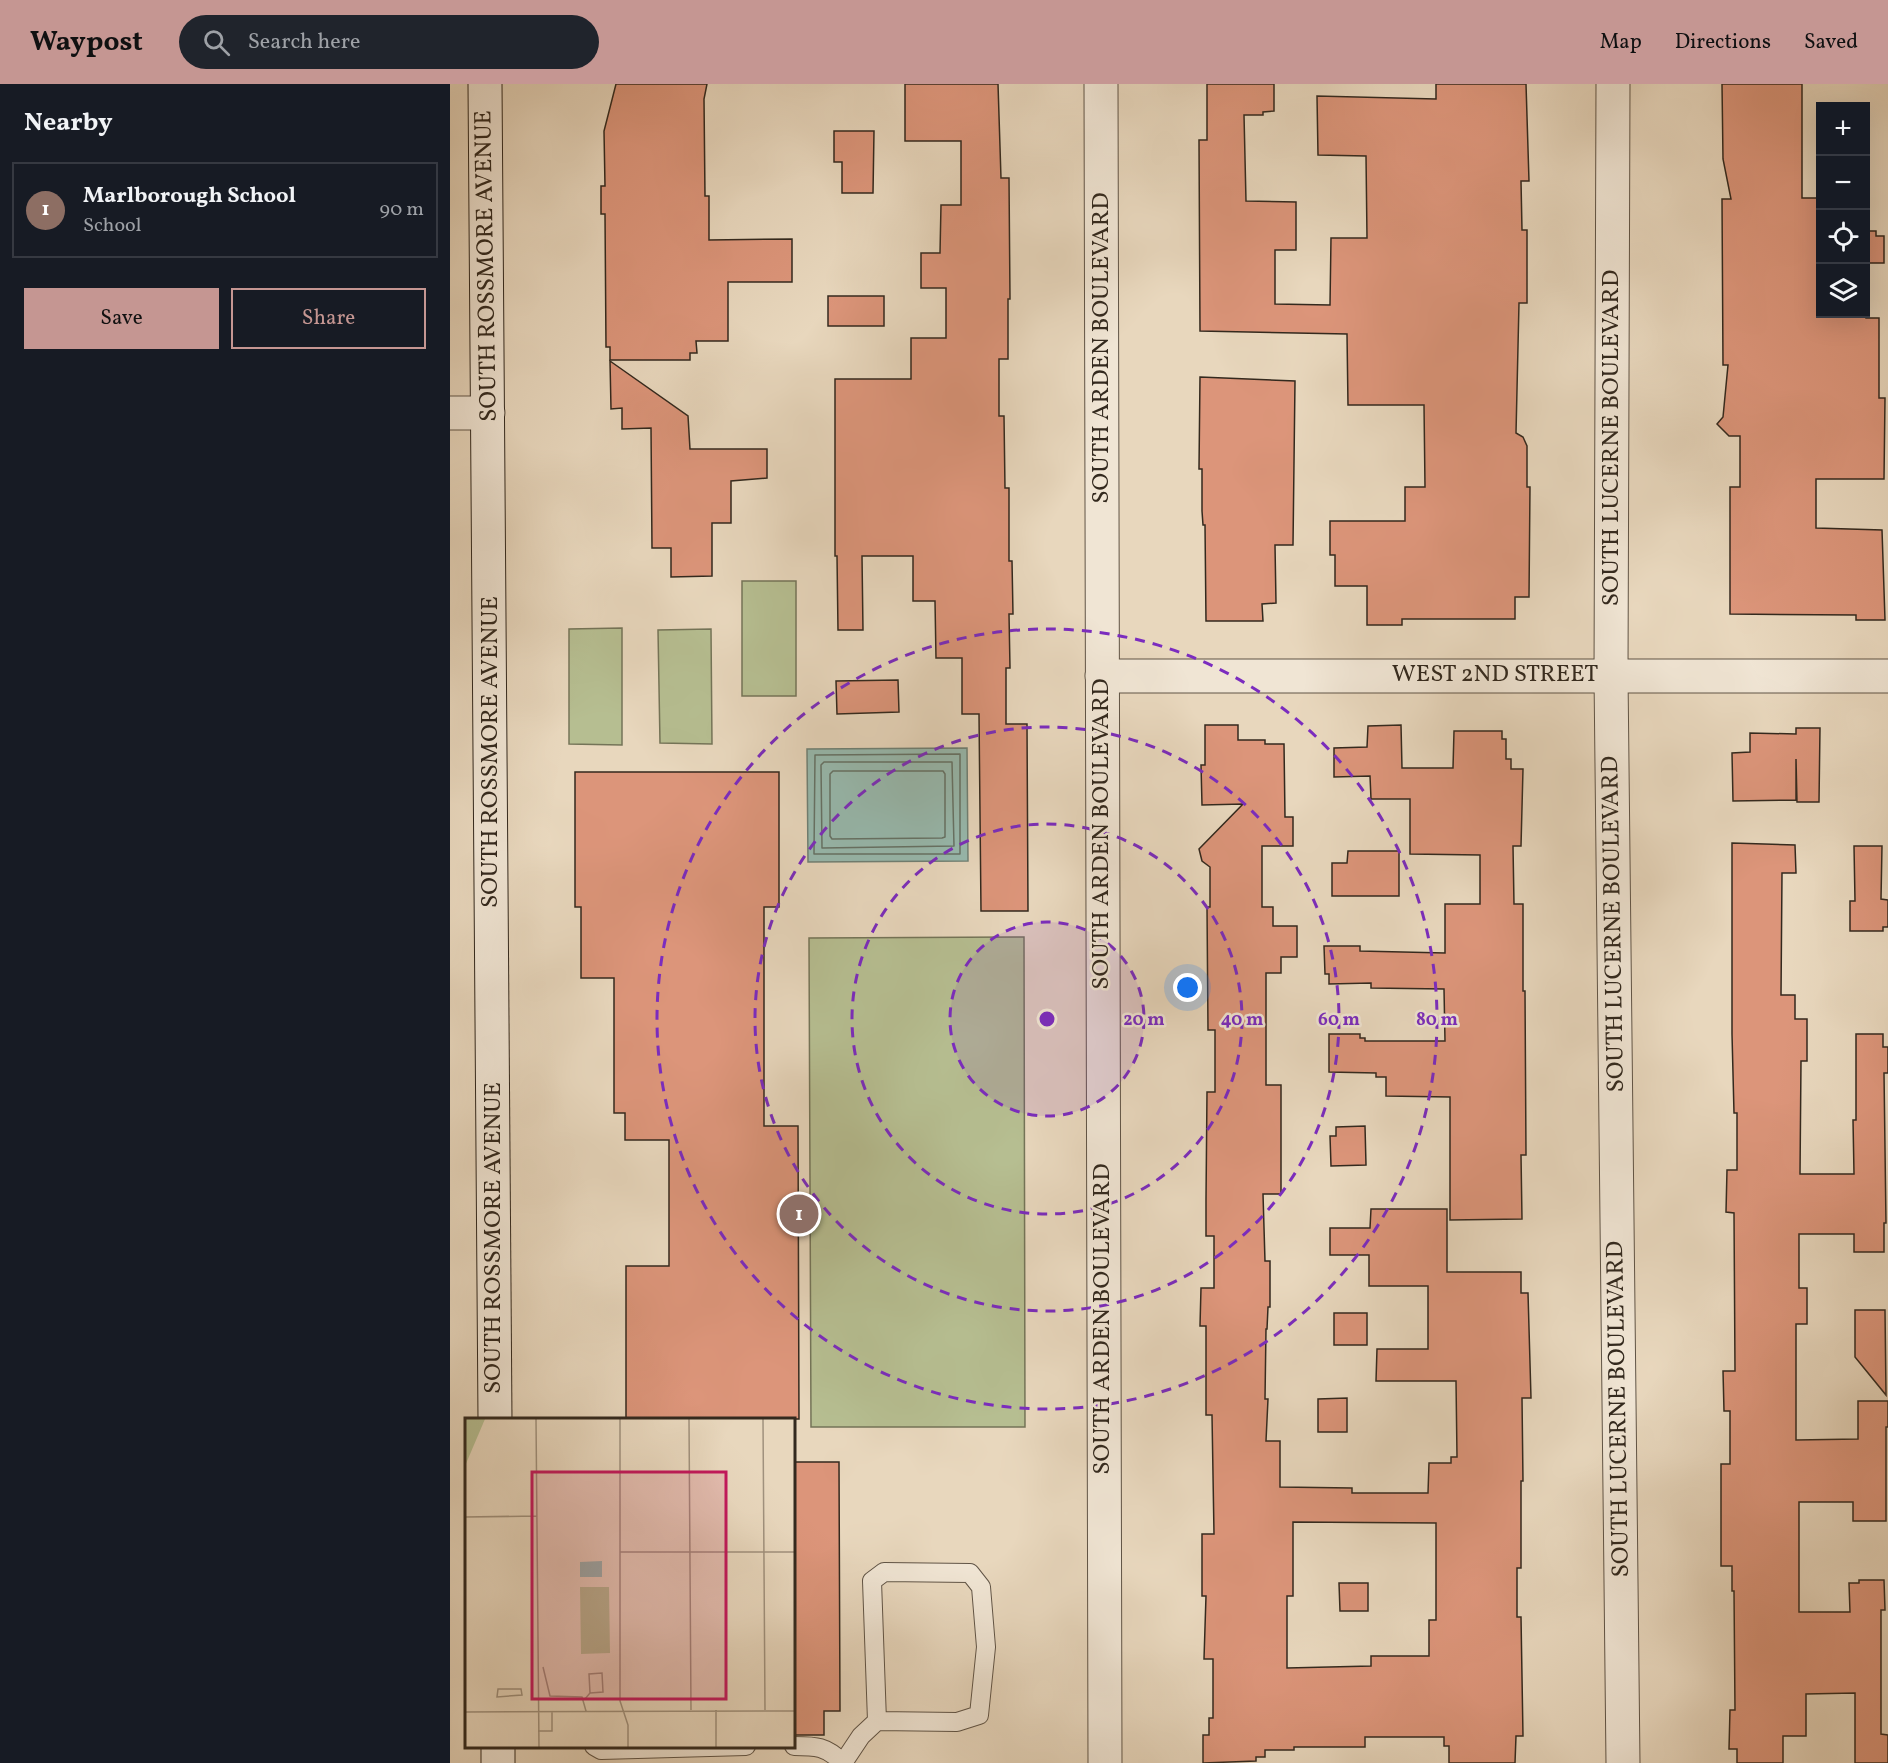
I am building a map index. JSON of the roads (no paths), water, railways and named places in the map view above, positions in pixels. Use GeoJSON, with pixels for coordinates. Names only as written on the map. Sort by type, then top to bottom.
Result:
{"type":"FeatureCollection","features":[{"type":"Feature","properties":{"kind":"street","name":"SOUTH ROSSMORE AVENUE"},"geometry":{"type":"LineString","coordinates":[[485,84],[495,1418]]}},
{"type":"Feature","properties":{"kind":"street","name":"SOUTH ARDEN BOULEVARD"},"geometry":{"type":"LineString","coordinates":[[1101,84],[1105,1763]]}},
{"type":"Feature","properties":{"kind":"street","name":"SOUTH LUCERNE BOULEVARD"},"geometry":{"type":"LineString","coordinates":[[1613,84],[1611,675],[1623,1763]]}},
{"type":"Feature","properties":{"kind":"street"},"geometry":{"type":"LineString","coordinates":[[450,413],[488,413]]}},
{"type":"Feature","properties":{"kind":"street","name":"WEST 2ND STREET"},"geometry":{"type":"LineString","coordinates":[[1102,676],[1888,676]]}},
{"type":"Feature","properties":{"kind":"lane"},"geometry":{"type":"LineString","coordinates":[[795,1746],[819,1746],[834,1754],[843,1763],[861,1736],[877,1720],[957,1722],[980,1715],[986,1647],[981,1587],[970,1573],[884,1572],[872,1581],[877,1720]]}},
{"type":"Feature","properties":{"kind":"lane"},"geometry":{"type":"LineString","coordinates":[[598,1748],[601,1750],[674,1748]]}},
{"type":"Feature","properties":{"kind":"water"},"geometry":{"type":"Polygon","coordinates":[[[967,748],[968,861],[808,862],[807,749],[967,748]]]}},
{"type":"Feature","properties":{"kind":"place","name":"Marlborough School"},"geometry":{"type":"Point","coordinates":[799,1214]}}]}
